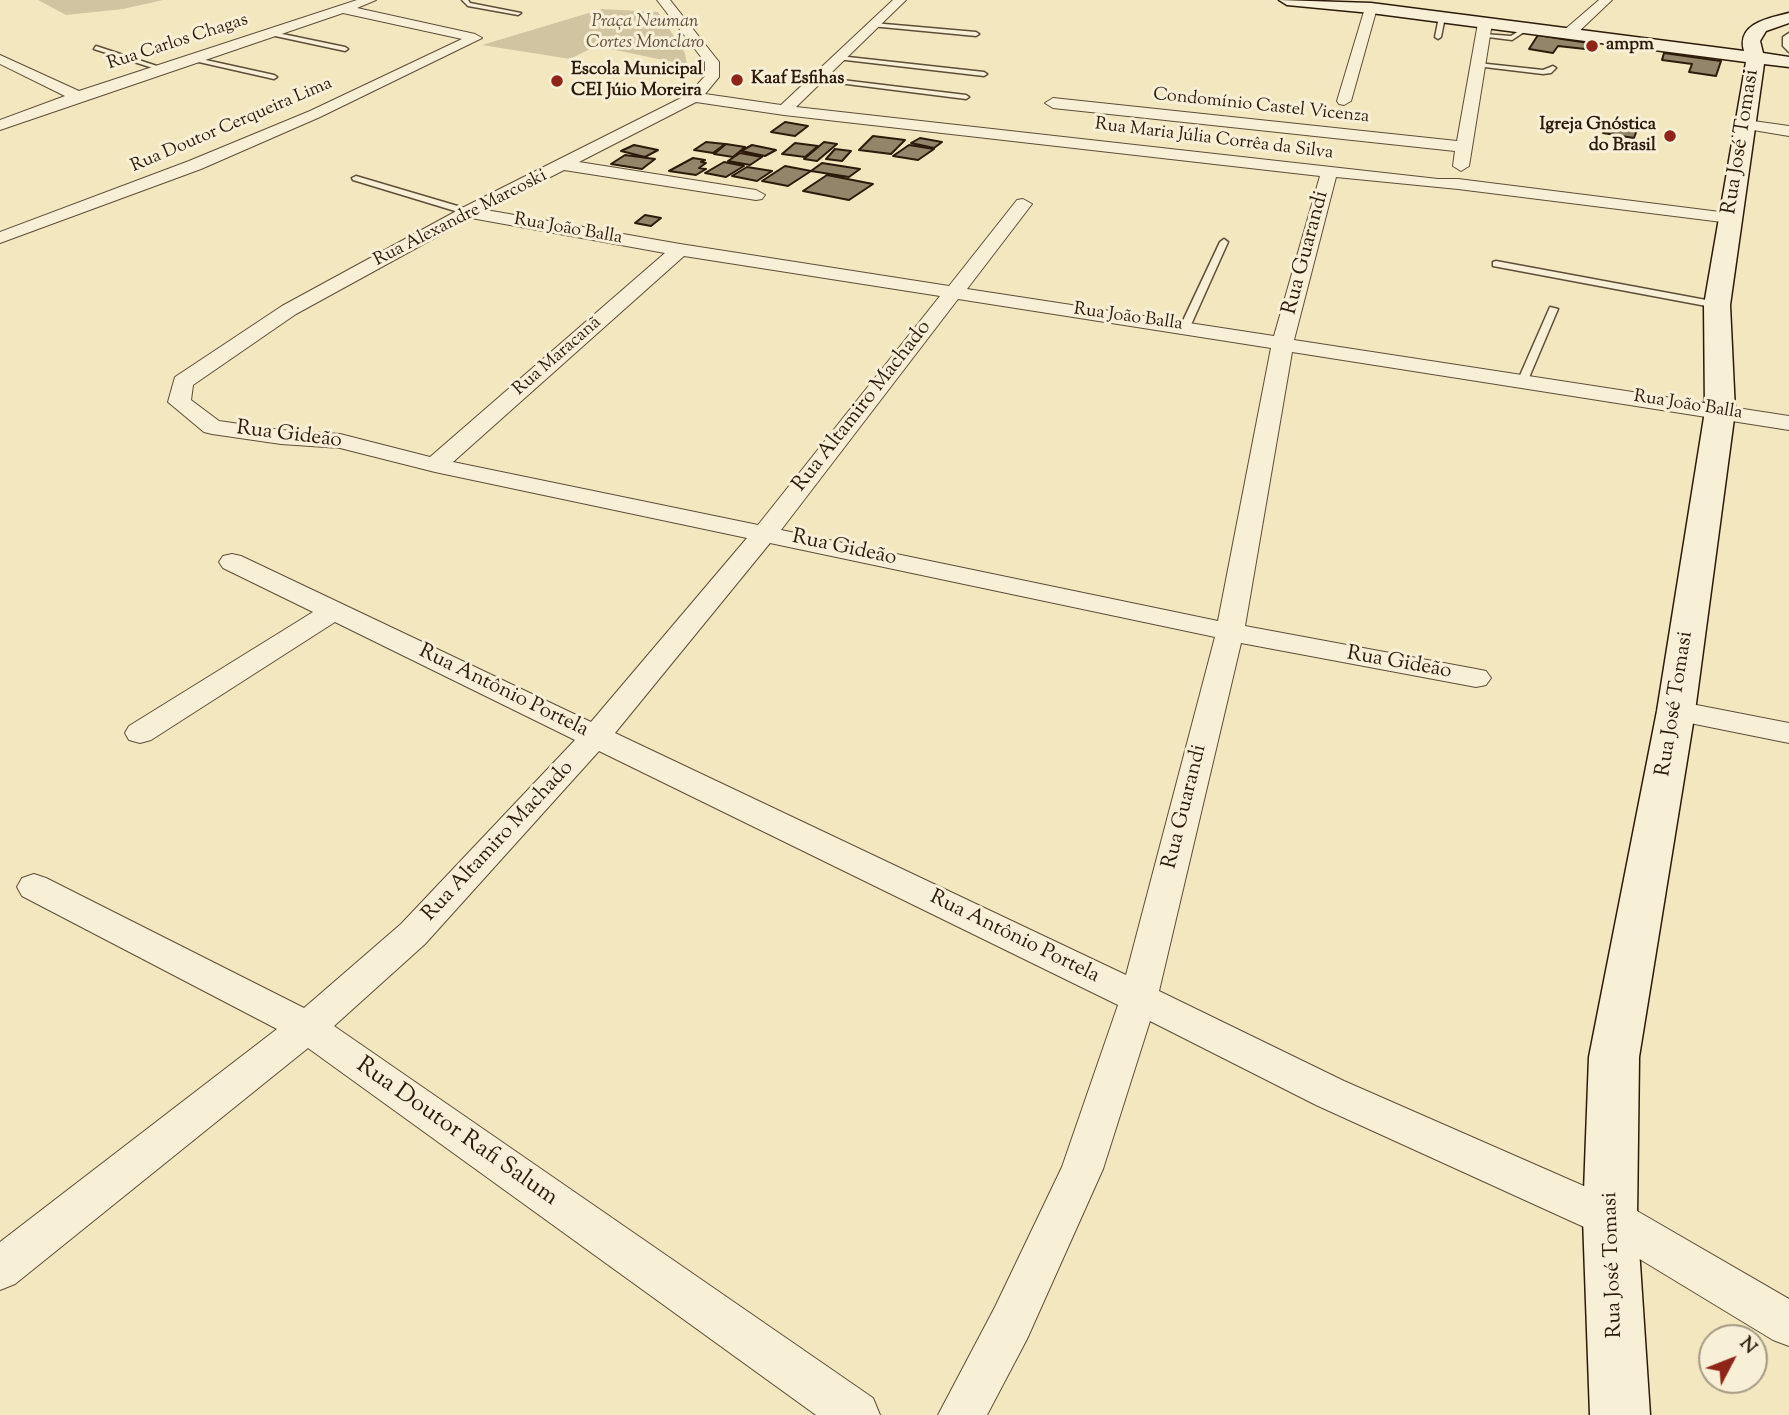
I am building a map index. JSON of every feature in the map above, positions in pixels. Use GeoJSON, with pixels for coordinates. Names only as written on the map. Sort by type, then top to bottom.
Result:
{"type":"FeatureCollection","features":[{"type":"Feature","properties":{"kind":"street","name":"Rua Carlos Chagas"},"geometry":{"type":"LineString","coordinates":[[0,125],[78,96],[370,0]]}},
{"type":"Feature","properties":{"kind":"street","name":"Rua Alexandre Marcoski"},"geometry":{"type":"LineString","coordinates":[[212,427],[178,402],[183,382],[289,310],[468,212],[694,97],[712,77],[712,62],[663,0]]}},
{"type":"Feature","properties":{"kind":"street"},"geometry":{"type":"LineString","coordinates":[[784,110],[900,0]]}},
{"type":"Feature","properties":{"kind":"street"},"geometry":{"type":"LineString","coordinates":[[1287,0],[1383,6],[1443,17],[1484,29],[1527,28],[1778,57]]}},
{"type":"Feature","properties":{"kind":"street"},"geometry":{"type":"LineString","coordinates":[[1568,34],[1606,0]]}},
{"type":"Feature","properties":{"kind":"street"},"geometry":{"type":"LineString","coordinates":[[1344,101],[1383,6]]}},
{"type":"Feature","properties":{"kind":"street","name":"Rua Doutor Cerqueira Lima"},"geometry":{"type":"LineString","coordinates":[[0,238],[195,165],[315,114],[475,38],[342,9]]}},
{"type":"Feature","properties":{"kind":"street","name":"Rua José Tomasi"},"geometry":{"type":"LineString","coordinates":[[1620,1415],[1610,1218],[1614,1058],[1676,711],[1720,411],[1717,305],[1730,218],[1746,125],[1778,57],[1751,41],[1755,31],[1789,18]]}},
{"type":"Feature","properties":{"kind":"street"},"geometry":{"type":"LineString","coordinates":[[1458,184],[1484,29]]}},
{"type":"Feature","properties":{"kind":"street"},"geometry":{"type":"LineString","coordinates":[[0,59],[78,96]]}},
{"type":"Feature","properties":{"kind":"street","name":"Rua Maria Júlia Corrêa da Silva"},"geometry":{"type":"LineString","coordinates":[[694,97],[784,110],[1438,184],[1458,184],[1730,218]]}},
{"type":"Feature","properties":{"kind":"street","name":"Condomínio Castel Vicenza"},"geometry":{"type":"LineString","coordinates":[[1053,103],[1464,147]]}},
{"type":"Feature","properties":{"kind":"street"},"geometry":{"type":"LineString","coordinates":[[1746,125],[1789,131]]}},
{"type":"Feature","properties":{"kind":"street"},"geometry":{"type":"LineString","coordinates":[[564,165],[756,195]]}},
{"type":"Feature","properties":{"kind":"street","name":"Rua Guarandi"},"geometry":{"type":"LineString","coordinates":[[962,1415],[1011,1323],[1082,1169],[1139,998],[1230,632],[1283,342],[1329,172]]}},
{"type":"Feature","properties":{"kind":"street","name":"Rua Altamiro Machado"},"geometry":{"type":"LineString","coordinates":[[0,1269],[307,1027],[413,934],[596,736],[765,533],[1023,204]]}},
{"type":"Feature","properties":{"kind":"street","name":"Rua João Balla"},"geometry":{"type":"LineString","coordinates":[[468,212],[680,250],[1789,423]]}},
{"type":"Feature","properties":{"kind":"street","name":"Rua Maracanã"},"geometry":{"type":"LineString","coordinates":[[436,465],[680,250]]}},
{"type":"Feature","properties":{"kind":"street","name":"Rua Gideão"},"geometry":{"type":"LineString","coordinates":[[212,427],[281,437],[340,441],[436,465],[1230,632],[1476,678]]}},
{"type":"Feature","properties":{"kind":"street","name":"Rua Antônio Portela"},"geometry":{"type":"LineString","coordinates":[[232,562],[1139,998],[1330,1093],[1610,1218],[1789,1325]]}},
{"type":"Feature","properties":{"kind":"street"},"geometry":{"type":"LineString","coordinates":[[140,733],[334,611]]}},
{"type":"Feature","properties":{"kind":"street"},"geometry":{"type":"LineString","coordinates":[[1676,711],[1789,733]]}},
{"type":"Feature","properties":{"kind":"street","name":"Rua Doutor Rafi Salum"},"geometry":{"type":"LineString","coordinates":[[34,887],[307,1027],[856,1415]]}},
{"type":"Feature","properties":{"kind":"lane"},"geometry":{"type":"LineString","coordinates":[[465,0],[468,4],[517,13]]}},
{"type":"Feature","properties":{"kind":"lane"},"geometry":{"type":"LineString","coordinates":[[1438,37],[1443,17]]}},
{"type":"Feature","properties":{"kind":"lane"},"geometry":{"type":"LineString","coordinates":[[873,25],[976,34]]}},
{"type":"Feature","properties":{"kind":"lane"},"geometry":{"type":"LineString","coordinates":[[268,33],[345,49]]}},
{"type":"Feature","properties":{"kind":"lane"},"geometry":{"type":"LineString","coordinates":[[1778,57],[1786,46],[1786,37],[1789,35]]}},
{"type":"Feature","properties":{"kind":"lane"},"geometry":{"type":"LineString","coordinates":[[96,48],[161,69]]}},
{"type":"Feature","properties":{"kind":"lane"},"geometry":{"type":"LineString","coordinates":[[839,58],[984,74]]}},
{"type":"Feature","properties":{"kind":"lane"},"geometry":{"type":"LineString","coordinates":[[192,59],[274,77]]}},
{"type":"Feature","properties":{"kind":"lane"},"geometry":{"type":"LineString","coordinates":[[1478,65],[1543,72],[1549,72],[1553,68]]}},
{"type":"Feature","properties":{"kind":"lane"},"geometry":{"type":"LineString","coordinates":[[817,79],[966,97]]}},
{"type":"Feature","properties":{"kind":"lane"},"geometry":{"type":"LineString","coordinates":[[356,178],[468,212]]}},
{"type":"Feature","properties":{"kind":"lane"},"geometry":{"type":"LineString","coordinates":[[1185,327],[1224,242]]}},
{"type":"Feature","properties":{"kind":"lane"},"geometry":{"type":"LineString","coordinates":[[1496,264],[1717,305]]}},
{"type":"Feature","properties":{"kind":"lane"},"geometry":{"type":"LineString","coordinates":[[1523,380],[1553,309]]}},
{"type":"Feature","properties":{"kind":"green space"},"geometry":{"type":"Polygon","coordinates":[[[38,0],[163,0],[123,9],[66,15],[38,0]]]}},
{"type":"Feature","properties":{"kind":"green space","name":"Praça Neuman Cortes Monclaro"},"geometry":{"type":"Polygon","coordinates":[[[602,9],[658,12],[685,53],[687,65],[596,46],[570,59],[482,45],[602,9]]]}},
{"type":"Feature","properties":{"kind":"building"},"geometry":{"type":"Polygon","coordinates":[[[1538,35],[1589,43],[1585,49],[1558,46],[1553,53],[1529,49],[1538,35]]]}},
{"type":"Feature","properties":{"kind":"building"},"geometry":{"type":"Polygon","coordinates":[[[1664,53],[1721,61],[1716,76],[1689,72],[1692,64],[1662,60],[1664,53]]]}},
{"type":"Feature","properties":{"kind":"building"},"geometry":{"type":"Polygon","coordinates":[[[785,122],[808,126],[795,136],[771,132],[785,122]]]}},
{"type":"Feature","properties":{"kind":"building"},"geometry":{"type":"Polygon","coordinates":[[[1608,123],[1638,127],[1634,138],[1603,133],[1608,123]]]}},
{"type":"Feature","properties":{"kind":"building"},"geometry":{"type":"Polygon","coordinates":[[[873,136],[905,140],[891,154],[859,150],[873,136]]]}},
{"type":"Feature","properties":{"kind":"building"},"geometry":{"type":"Polygon","coordinates":[[[920,138],[942,142],[934,148],[911,143],[920,138]]]}},
{"type":"Feature","properties":{"kind":"building"},"geometry":{"type":"Polygon","coordinates":[[[706,142],[725,144],[713,153],[694,150],[706,142]]]}},
{"type":"Feature","properties":{"kind":"building"},"geometry":{"type":"Polygon","coordinates":[[[824,142],[837,144],[817,161],[804,159],[824,142]]]}},
{"type":"Feature","properties":{"kind":"building"},"geometry":{"type":"Polygon","coordinates":[[[795,143],[818,146],[805,157],[782,154],[795,143]]]}},
{"type":"Feature","properties":{"kind":"building"},"geometry":{"type":"Polygon","coordinates":[[[726,144],[745,147],[733,157],[714,154],[726,144]]]}},
{"type":"Feature","properties":{"kind":"building"},"geometry":{"type":"Polygon","coordinates":[[[634,145],[658,150],[645,157],[621,151],[634,145]]]}},
{"type":"Feature","properties":{"kind":"building"},"geometry":{"type":"Polygon","coordinates":[[[752,145],[776,150],[765,156],[741,151],[752,145]]]}},
{"type":"Feature","properties":{"kind":"building"},"geometry":{"type":"Polygon","coordinates":[[[909,145],[934,149],[918,160],[893,156],[909,145]]]}},
{"type":"Feature","properties":{"kind":"building"},"geometry":{"type":"Polygon","coordinates":[[[835,149],[851,151],[842,161],[826,159],[835,149]]]}},
{"type":"Feature","properties":{"kind":"building"},"geometry":{"type":"Polygon","coordinates":[[[740,153],[762,157],[750,165],[728,161],[740,153]]]}},
{"type":"Feature","properties":{"kind":"building"},"geometry":{"type":"Polygon","coordinates":[[[625,155],[655,159],[642,169],[611,164],[625,155]]]}},
{"type":"Feature","properties":{"kind":"building"},"geometry":{"type":"Polygon","coordinates":[[[693,158],[705,160],[701,162],[706,163],[699,168],[706,169],[696,175],[669,171],[693,158]]]}},
{"type":"Feature","properties":{"kind":"building"},"geometry":{"type":"Polygon","coordinates":[[[724,162],[744,166],[726,177],[705,173],[724,162]]]}},
{"type":"Feature","properties":{"kind":"building"},"geometry":{"type":"Polygon","coordinates":[[[822,163],[860,169],[849,177],[811,171],[822,163]]]}},
{"type":"Feature","properties":{"kind":"building"},"geometry":{"type":"Polygon","coordinates":[[[785,166],[811,171],[788,186],[762,181],[785,166]]]}},
{"type":"Feature","properties":{"kind":"building"},"geometry":{"type":"Polygon","coordinates":[[[747,167],[772,171],[757,181],[732,176],[747,167]]]}},
{"type":"Feature","properties":{"kind":"building"},"geometry":{"type":"Polygon","coordinates":[[[827,175],[873,184],[849,200],[803,191],[827,175]]]}},
{"type":"Feature","properties":{"kind":"building"},"geometry":{"type":"Polygon","coordinates":[[[645,215],[661,218],[651,226],[635,223],[645,215]]]}},
{"type":"Feature","properties":{"kind":"place","name":"ampm"},"geometry":{"type":"Point","coordinates":[1592,46]}},
{"type":"Feature","properties":{"kind":"place","name":"Kaaf Esfihas"},"geometry":{"type":"Point","coordinates":[737,80]}},
{"type":"Feature","properties":{"kind":"place","name":"Escola Municipal CEI Júio Moreira"},"geometry":{"type":"Point","coordinates":[557,81]}},
{"type":"Feature","properties":{"kind":"place","name":"Igreja Gnóstica do Brasil"},"geometry":{"type":"Point","coordinates":[1670,136]}}]}
